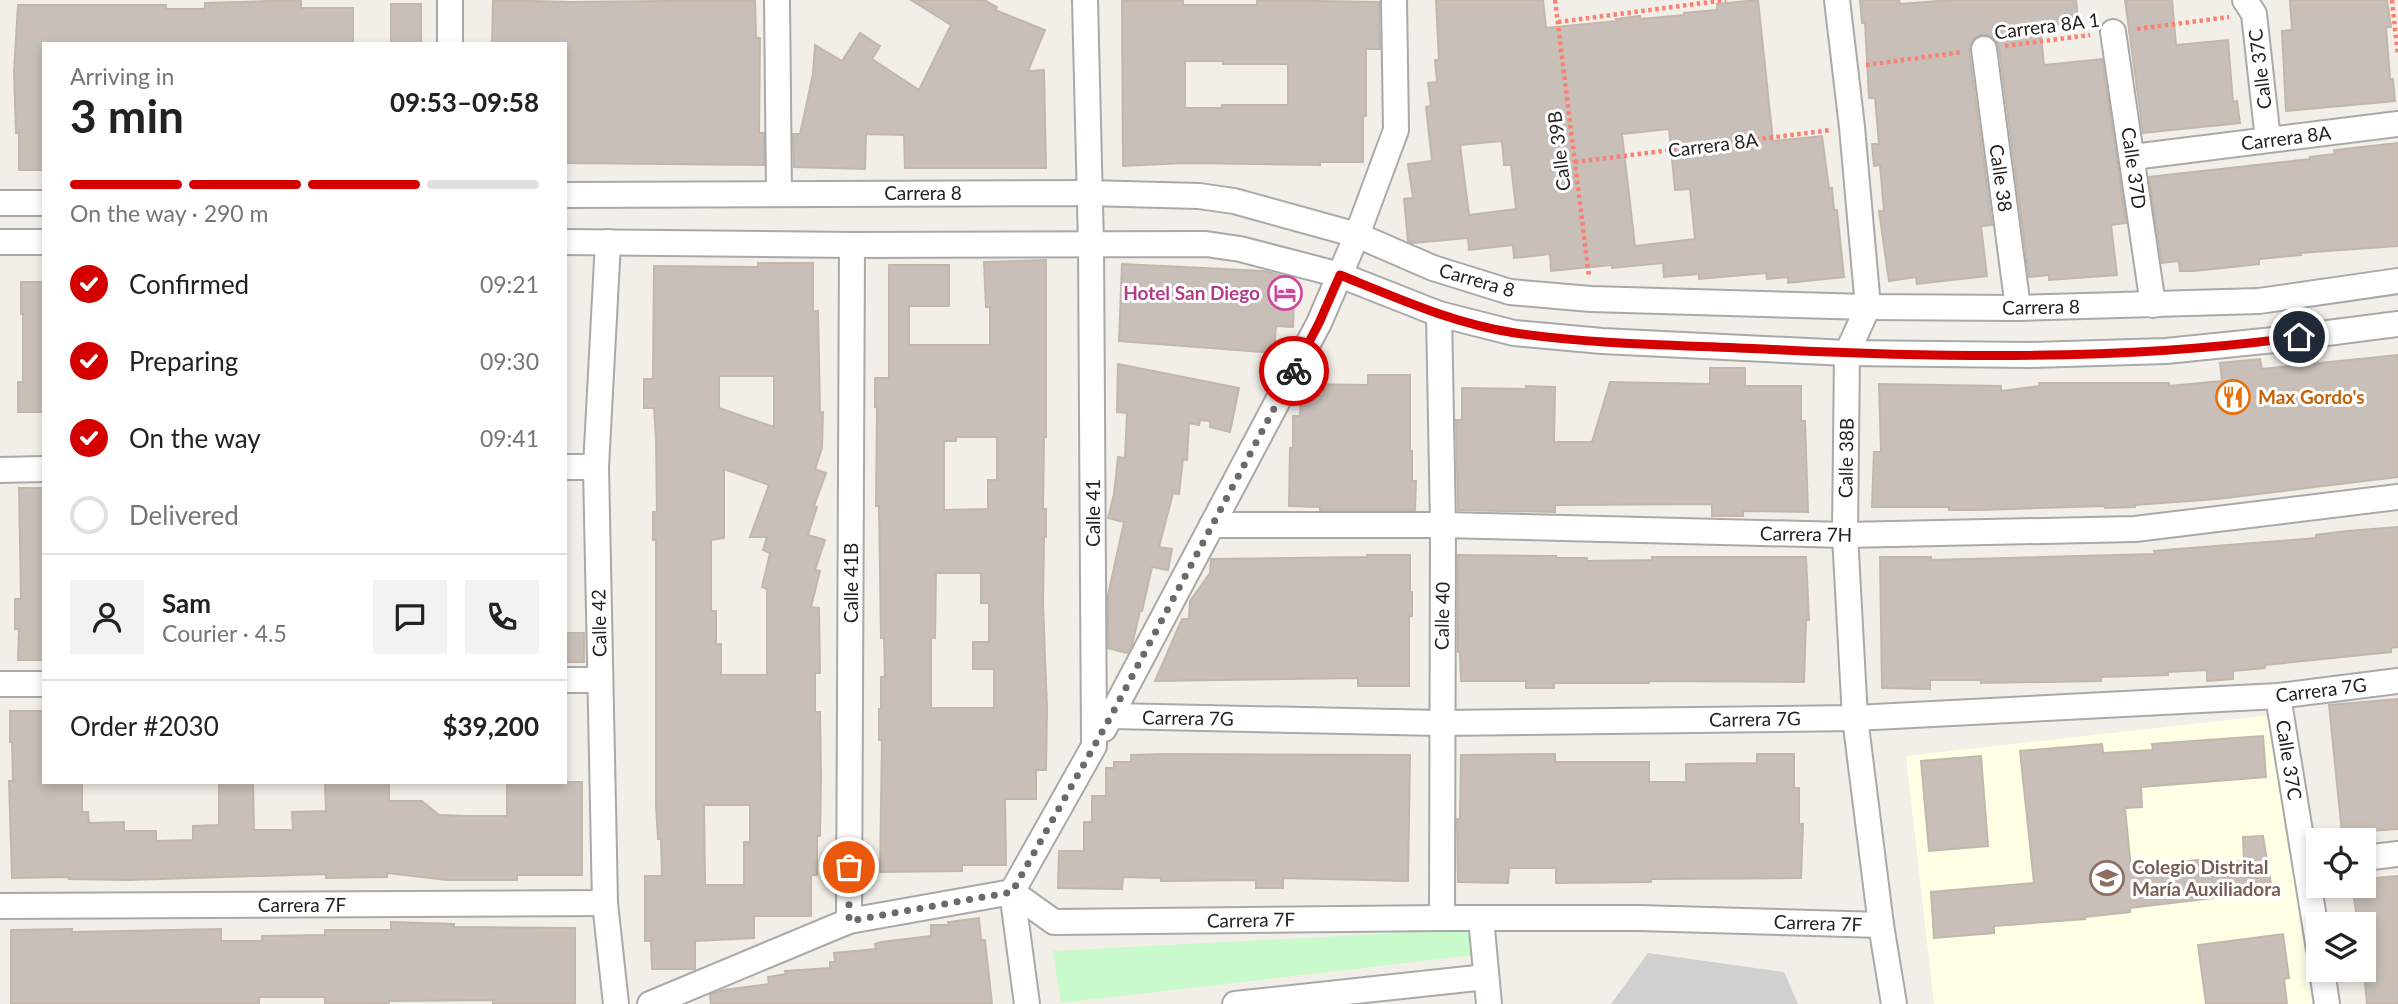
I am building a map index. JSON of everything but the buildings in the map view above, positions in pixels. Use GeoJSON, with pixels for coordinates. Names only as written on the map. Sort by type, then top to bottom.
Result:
{"type":"FeatureCollection","features":[{"type":"Feature","properties":{"kind":"street"},"geometry":{"type":"LineString","coordinates":[[450,0],[450,42]]}},
{"type":"Feature","properties":{"kind":"street"},"geometry":{"type":"LineString","coordinates":[[777,0],[779,193]]}},
{"type":"Feature","properties":{"kind":"street","name":"Calle 41"},"geometry":{"type":"LineString","coordinates":[[1012,892],[1094,746],[1091,244],[1085,0]]}},
{"type":"Feature","properties":{"kind":"street"},"geometry":{"type":"LineString","coordinates":[[1094,746],[1319,323],[1357,235],[1396,130],[1394,0]]}},
{"type":"Feature","properties":{"kind":"street","name":"Calle 38B"},"geometry":{"type":"LineString","coordinates":[[1837,0],[1852,127],[1868,307],[1847,353],[1845,535],[1855,718],[1881,925],[1894,1004]]}},
{"type":"Feature","properties":{"kind":"street","name":"Calle 37C"},"geometry":{"type":"LineString","coordinates":[[2249,7],[2268,140]]}},
{"type":"Feature","properties":{"kind":"street","name":"Calle 37D"},"geometry":{"type":"LineString","coordinates":[[2113,32],[2153,305]]}},
{"type":"Feature","properties":{"kind":"street","name":"Calle 38"},"geometry":{"type":"LineString","coordinates":[[1984,48],[2018,308]]}},
{"type":"Feature","properties":{"kind":"street","name":"Carrera 8A"},"geometry":{"type":"LineString","coordinates":[[2133,157],[2398,124]]}},
{"type":"Feature","properties":{"kind":"street","name":"Carrera 8"},"geometry":{"type":"LineString","coordinates":[[567,195],[1088,193],[1199,196],[1234,201],[1357,235],[1433,268],[1510,292],[1591,299],[1868,307],[2153,305],[2259,301],[2398,281]]}},
{"type":"Feature","properties":{"kind":"street"},"geometry":{"type":"LineString","coordinates":[[0,203],[42,203]]}},
{"type":"Feature","properties":{"kind":"street"},"geometry":{"type":"LineString","coordinates":[[0,242],[42,242]]}},
{"type":"Feature","properties":{"kind":"street"},"geometry":{"type":"LineString","coordinates":[[567,242],[852,245],[1206,244],[1240,249],[1340,275],[1439,314],[1514,333],[1602,341],[1847,353],[2029,355],[2166,351],[2398,324]]}},
{"type":"Feature","properties":{"kind":"street","name":"Calle 42"},"geometry":{"type":"LineString","coordinates":[[608,242],[596,467],[605,903],[615,1004]]}},
{"type":"Feature","properties":{"kind":"street","name":"Calle 41B"},"geometry":{"type":"LineString","coordinates":[[849,921],[852,245]]}},
{"type":"Feature","properties":{"kind":"street","name":"Calle 40"},"geometry":{"type":"LineString","coordinates":[[1439,314],[1443,525],[1442,918]]}},
{"type":"Feature","properties":{"kind":"street"},"geometry":{"type":"LineString","coordinates":[[567,467],[596,467]]}},
{"type":"Feature","properties":{"kind":"street"},"geometry":{"type":"LineString","coordinates":[[0,470],[42,469]]}},
{"type":"Feature","properties":{"kind":"street","name":"Carrera 7H"},"geometry":{"type":"LineString","coordinates":[[1212,525],[1443,525],[1845,535],[2136,529],[2398,497]]}},
{"type":"Feature","properties":{"kind":"street"},"geometry":{"type":"LineString","coordinates":[[567,680],[600,680]]}},
{"type":"Feature","properties":{"kind":"street","name":"Carrera 7G"},"geometry":{"type":"LineString","coordinates":[[1111,716],[1441,723],[1855,718],[2278,696],[2398,681]]}},
{"type":"Feature","properties":{"kind":"street"},"geometry":{"type":"LineString","coordinates":[[0,684],[42,684]]}},
{"type":"Feature","properties":{"kind":"street","name":"Calle 37C"},"geometry":{"type":"LineString","coordinates":[[2278,696],[2306,834]]}},
{"type":"Feature","properties":{"kind":"street"},"geometry":{"type":"LineString","coordinates":[[2376,857],[2398,854]]}},
{"type":"Feature","properties":{"kind":"street"},"geometry":{"type":"LineString","coordinates":[[650,1004],[849,921],[1012,892],[1027,1004]]}},
{"type":"Feature","properties":{"kind":"street","name":"Carrera 7F"},"geometry":{"type":"LineString","coordinates":[[1012,892],[1055,922],[1638,918],[1881,925]]}},
{"type":"Feature","properties":{"kind":"street","name":"Carrera 7F"},"geometry":{"type":"LineString","coordinates":[[0,906],[605,903]]}},
{"type":"Feature","properties":{"kind":"street"},"geometry":{"type":"LineString","coordinates":[[1482,918],[1489,1004]]}},
{"type":"Feature","properties":{"kind":"street"},"geometry":{"type":"LineString","coordinates":[[1235,1004],[1486,977]]}},
{"type":"Feature","properties":{"kind":"street"},"geometry":{"type":"LineString","coordinates":[[2324,982],[2327,1004]]}},
{"type":"Feature","properties":{"kind":"path","name":"Calle 39B"},"geometry":{"type":"LineString","coordinates":[[1555,0],[1591,299]]}},
{"type":"Feature","properties":{"kind":"path"},"geometry":{"type":"LineString","coordinates":[[1558,22],[1692,2],[1726,0]]}},
{"type":"Feature","properties":{"kind":"path"},"geometry":{"type":"LineString","coordinates":[[2392,0],[2398,56]]}},
{"type":"Feature","properties":{"kind":"path","name":"Carrera 8A 1"},"geometry":{"type":"LineString","coordinates":[[1845,68],[2113,32],[2249,7]]}},
{"type":"Feature","properties":{"kind":"path","name":"Carrera 8A"},"geometry":{"type":"LineString","coordinates":[[1575,162],[1852,127]]}},
{"type":"Feature","properties":{"kind":"shaded area","name":"Colegio Distrital María Auxiliadora"},"geometry":{"type":"Polygon","coordinates":[[[2272,715],[2306,961],[2306,982],[2309,982],[2312,1004],[1934,1004],[1906,756],[2272,715]]]}},
{"type":"Feature","properties":{"kind":"shaded area"},"geometry":{"type":"Polygon","coordinates":[[[1648,953],[1784,972],[1798,1004],[1611,1004],[1648,953]]]}},
{"type":"Feature","properties":{"kind":"green space"},"geometry":{"type":"Polygon","coordinates":[[[1473,929],[1474,955],[1061,1003],[1053,951],[1473,929]]]}},
{"type":"Feature","properties":{"kind":"way so far"},"geometry":{"type":"LineString","coordinates":[[849,867],[849,921],[1012,892],[1111,716],[1294,371]]}},
{"type":"Feature","properties":{"kind":"place","name":"Hotel San Diego"},"geometry":{"type":"Point","coordinates":[1285,293]}},
{"type":"Feature","properties":{"kind":"place","name":"Max Gordo's"},"geometry":{"type":"Point","coordinates":[2233,397]}},
{"type":"Feature","properties":{"kind":"place","name":"Colegio Distrital María Auxiliadora"},"geometry":{"type":"Point","coordinates":[2107,878]}},
{"type":"Feature","properties":{"kind":"route"},"geometry":{"type":"LineString","coordinates":[[1294,371],[1340,275],[1439,314],[1514,333],[1602,341],[1847,353],[2029,355],[2166,351],[2299,337]]}}]}
